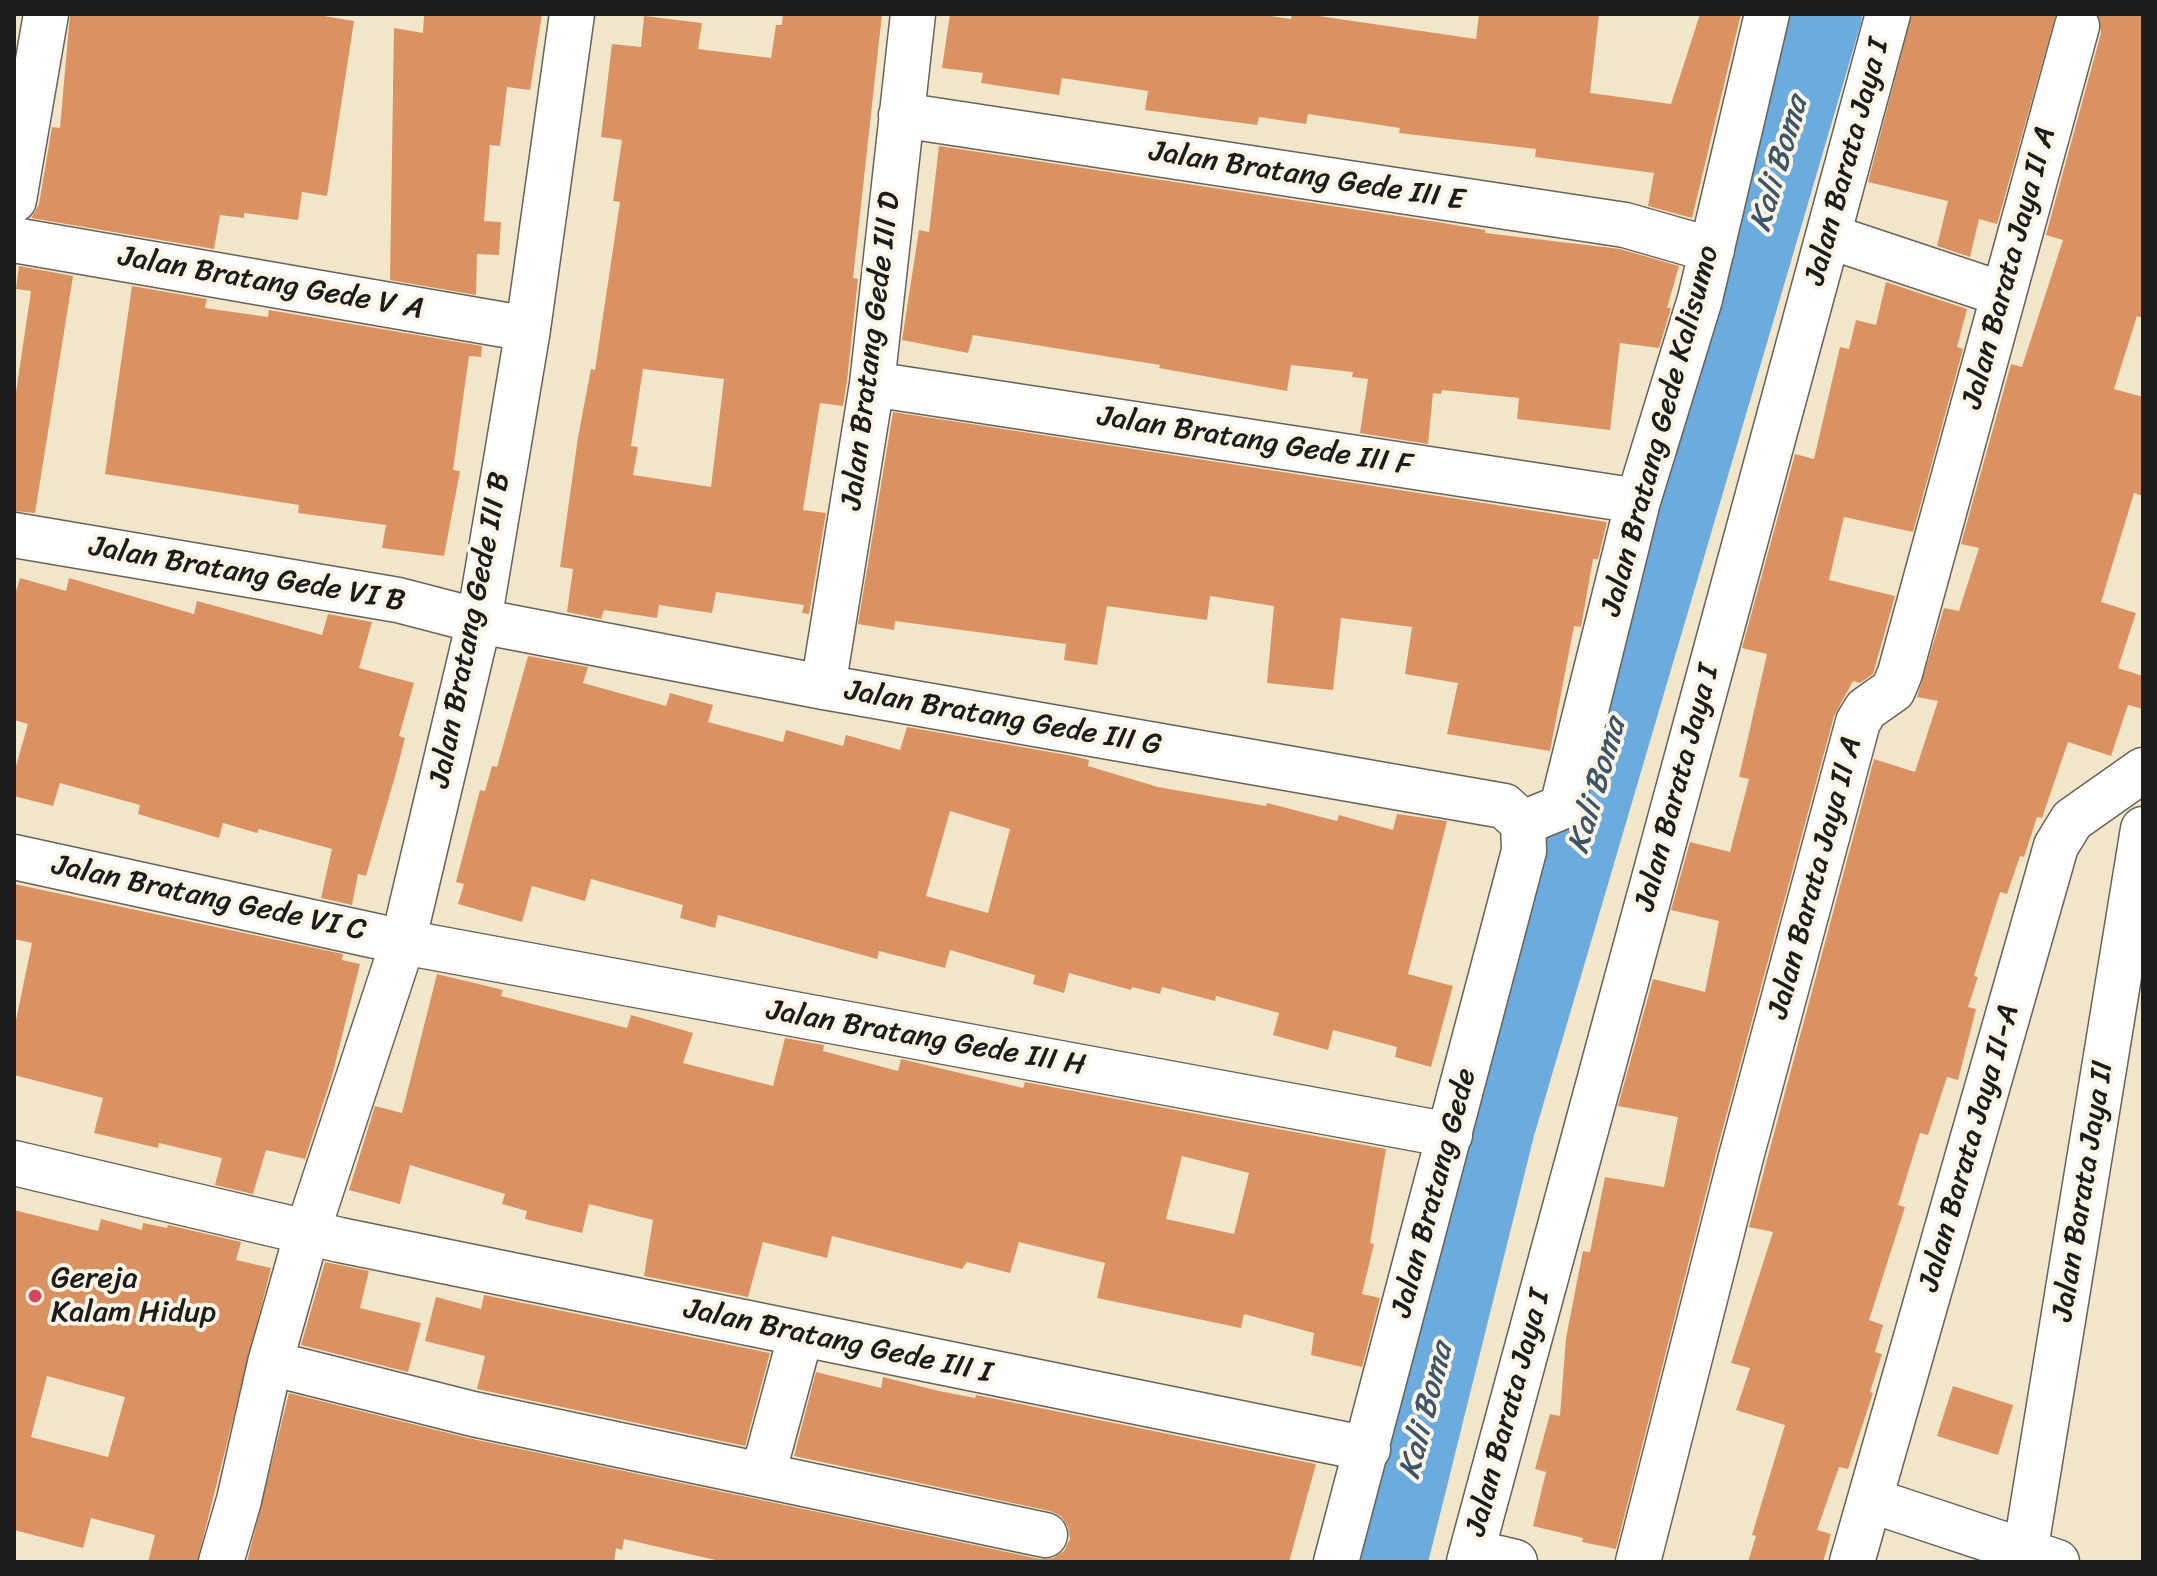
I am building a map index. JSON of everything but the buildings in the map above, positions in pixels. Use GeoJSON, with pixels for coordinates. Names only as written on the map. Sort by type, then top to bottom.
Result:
{"type":"FeatureCollection","features":[{"type":"Feature","properties":{"kind":"street"},"geometry":{"type":"LineString","coordinates":[[14,200],[46,14]]}},
{"type":"Feature","properties":{"kind":"street","name":"Jalan Bratang Gede III B"},"geometry":{"type":"LineString","coordinates":[[221,1562],[239,1500],[270,1363],[307,1233],[403,942],[479,621],[528,329],[572,14]]}},
{"type":"Feature","properties":{"kind":"street","name":"Jalan Bratang Gede III D"},"geometry":{"type":"LineString","coordinates":[[823,687],[872,384],[913,14]]}},
{"type":"Feature","properties":{"kind":"street","name":"Jalan Bratang Gede Kalisumo"},"geometry":{"type":"LineString","coordinates":[[1523,823],[1562,807],[1638,501],[1712,250],[1767,14]]}},
{"type":"Feature","properties":{"kind":"street","name":"Jalan Barata Jaya I"},"geometry":{"type":"LineString","coordinates":[[1470,1557],[1888,14]]}},
{"type":"Feature","properties":{"kind":"street","name":"Jalan Barata Jaya II A"},"geometry":{"type":"LineString","coordinates":[[1638,1562],[1741,1157],[1858,722],[1866,709],[1893,690],[1900,673],[2077,26]]}},
{"type":"Feature","properties":{"kind":"street","name":"Jalan Bratang Gede III E"},"geometry":{"type":"LineString","coordinates":[[901,115],[1625,225],[1712,250]]}},
{"type":"Feature","properties":{"kind":"street"},"geometry":{"type":"LineString","coordinates":[[1828,236],[2002,294]]}},
{"type":"Feature","properties":{"kind":"street","name":"Jalan Bratang Gede V A"},"geometry":{"type":"LineString","coordinates":[[14,240],[528,329]]}},
{"type":"Feature","properties":{"kind":"street","name":"Jalan Bratang Gede III F"},"geometry":{"type":"LineString","coordinates":[[872,384],[1638,501]]}},
{"type":"Feature","properties":{"kind":"street","name":"Jalan Bratang Gede VI B"},"geometry":{"type":"LineString","coordinates":[[14,535],[398,600],[479,621]]}},
{"type":"Feature","properties":{"kind":"street","name":"Jalan Bratang Gede III G"},"geometry":{"type":"LineString","coordinates":[[479,621],[823,687],[1504,806],[1523,823]]}},
{"type":"Feature","properties":{"kind":"street","name":"Jalan Barata Jaya II-A"},"geometry":{"type":"LineString","coordinates":[[1852,1562],[2056,846],[2072,820],[2143,770]]}},
{"type":"Feature","properties":{"kind":"street","name":"Jalan Bratang Gede"},"geometry":{"type":"LineString","coordinates":[[1336,1562],[1524,851],[1523,823]]}},
{"type":"Feature","properties":{"kind":"street","name":"Jalan Barata Jaya II"},"geometry":{"type":"LineString","coordinates":[[2041,1558],[2143,829]]}},
{"type":"Feature","properties":{"kind":"street","name":"Jalan Bratang Gede VI C"},"geometry":{"type":"LineString","coordinates":[[14,857],[403,942]]}},
{"type":"Feature","properties":{"kind":"street","name":"Jalan Bratang Gede III H"},"geometry":{"type":"LineString","coordinates":[[403,942],[1450,1135]]}},
{"type":"Feature","properties":{"kind":"street","name":"Jalan Bratang Gede III I"},"geometry":{"type":"LineString","coordinates":[[14,1163],[307,1233],[1368,1449]]}},
{"type":"Feature","properties":{"kind":"street"},"geometry":{"type":"LineString","coordinates":[[763,1474],[801,1334]]}},
{"type":"Feature","properties":{"kind":"street"},"geometry":{"type":"LineString","coordinates":[[270,1363],[473,1414],[1045,1535]]}},
{"type":"Feature","properties":{"kind":"street"},"geometry":{"type":"LineString","coordinates":[[1870,1500],[2041,1558]]}},
{"type":"Feature","properties":{"kind":"street"},"geometry":{"type":"LineString","coordinates":[[1470,1557],[1515,1562]]}},
{"type":"Feature","properties":{"kind":"waterway","name":"Kali Boma"},"geometry":{"type":"LineString","coordinates":[[1389,1562],[1497,1127],[1824,14]]}},
{"type":"Feature","properties":{"kind":"place","name":"Gereja Kalam Hidup"},"geometry":{"type":"Point","coordinates":[35,1296]}}]}
